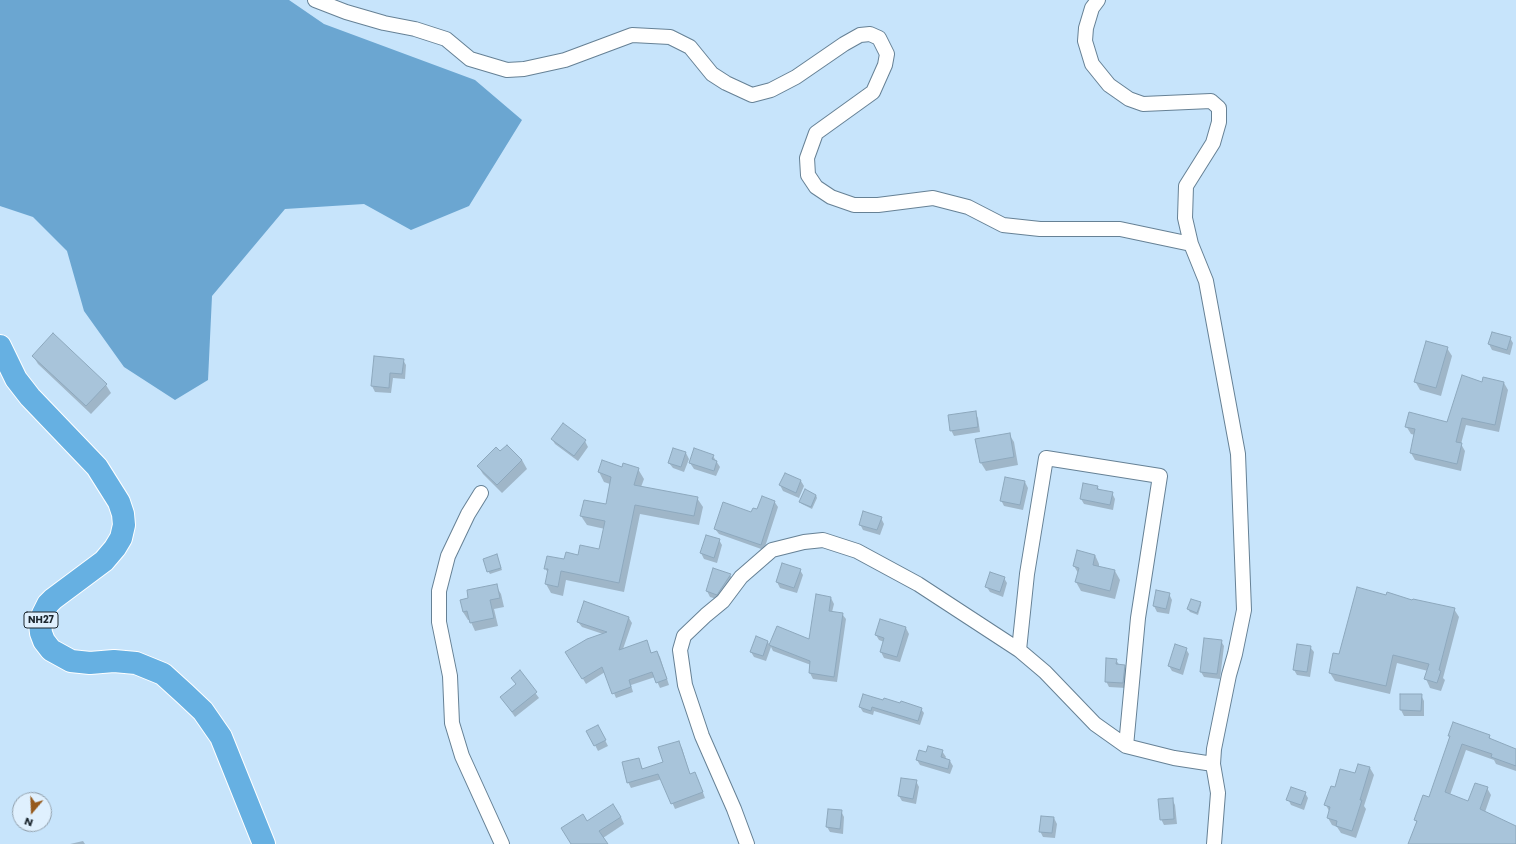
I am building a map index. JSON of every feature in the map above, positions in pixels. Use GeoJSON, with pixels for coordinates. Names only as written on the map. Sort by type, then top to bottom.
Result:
{"type":"FeatureCollection","features":[{"type":"Feature","properties":{"kind":"highway","name":"NH27"},"geometry":{"type":"LineString","coordinates":[[0,346],[8,365],[30,397],[97,467],[120,502],[123,514],[124,525],[121,538],[115,548],[104,560],[53,598],[48,604],[42,614],[40,623],[41,634],[44,641],[51,650],[71,660],[90,663],[114,661],[136,663],[163,674],[185,694],[203,711],[221,737],[264,844]]}},
{"type":"Feature","properties":{"kind":"street"},"geometry":{"type":"LineString","coordinates":[[315,0],[353,14],[384,23],[415,29],[446,39],[470,60],[507,70],[524,70],[565,60],[632,35],[670,37],[690,47],[712,74],[726,83],[752,95],[771,90],[796,77],[844,44],[860,35],[870,34],[879,38],[887,54],[885,65],[873,92],[816,133],[807,158],[808,175],[816,187],[831,197],[854,205],[878,205],[933,198],[968,207],[1003,225],[1040,229],[1120,229],[1191,244]]}},
{"type":"Feature","properties":{"kind":"street"},"geometry":{"type":"LineString","coordinates":[[1098,0],[1092,8],[1086,28],[1085,41],[1092,64],[1109,85],[1129,98],[1143,104],[1211,101],[1219,108],[1220,122],[1213,143],[1186,186],[1185,218],[1191,244],[1206,281],[1238,454],[1244,610],[1214,749],[1213,764],[1218,793],[1214,844]]}},
{"type":"Feature","properties":{"kind":"street"},"geometry":{"type":"LineString","coordinates":[[1019,650],[1027,574],[1046,458],[1160,476],[1138,618],[1126,746]]}},
{"type":"Feature","properties":{"kind":"street"},"geometry":{"type":"LineString","coordinates":[[481,493],[468,514],[448,556],[439,591],[439,622],[450,676],[452,723],[462,756],[502,844]]}},
{"type":"Feature","properties":{"kind":"street"},"geometry":{"type":"LineString","coordinates":[[747,844],[702,736],[685,685],[680,650],[684,636],[723,601],[741,578],[772,550],[804,542],[823,540],[857,551],[918,584],[1019,650],[1045,672],[1095,724],[1126,746],[1174,758],[1213,764]]}},
{"type":"Feature","properties":{"kind":"water"},"geometry":{"type":"Polygon","coordinates":[[[0,0],[289,0],[324,24],[475,80],[522,120],[469,206],[411,230],[364,204],[285,209],[212,296],[208,380],[175,400],[124,367],[84,311],[67,251],[33,217],[0,206],[0,0]]]}},
{"type":"Feature","properties":{"kind":"building"},"geometry":{"type":"Polygon","coordinates":[[[1492,332],[1511,337],[1507,350],[1488,344],[1492,332]]]}},
{"type":"Feature","properties":{"kind":"building"},"geometry":{"type":"Polygon","coordinates":[[[53,333],[107,384],[86,406],[32,356],[53,333]]]}},
{"type":"Feature","properties":{"kind":"building"},"geometry":{"type":"Polygon","coordinates":[[[1426,341],[1448,347],[1436,388],[1414,382],[1426,341]]]}},
{"type":"Feature","properties":{"kind":"building"},"geometry":{"type":"Polygon","coordinates":[[[374,356],[404,359],[402,374],[390,373],[389,388],[371,386],[374,356]]]}},
{"type":"Feature","properties":{"kind":"building"},"geometry":{"type":"Polygon","coordinates":[[[1462,375],[1482,382],[1483,377],[1504,382],[1495,425],[1462,418],[1456,442],[1462,443],[1457,464],[1410,453],[1415,429],[1405,427],[1409,412],[1447,422],[1462,375]]]}},
{"type":"Feature","properties":{"kind":"building"},"geometry":{"type":"Polygon","coordinates":[[[976,411],[978,427],[950,431],[948,415],[976,411]]]}},
{"type":"Feature","properties":{"kind":"building"},"geometry":{"type":"Polygon","coordinates":[[[563,423],[586,440],[574,456],[551,439],[563,423]]]}},
{"type":"Feature","properties":{"kind":"building"},"geometry":{"type":"Polygon","coordinates":[[[1010,433],[1014,457],[980,463],[975,439],[1010,433]]]}},
{"type":"Feature","properties":{"kind":"building"},"geometry":{"type":"Polygon","coordinates":[[[507,445],[522,460],[497,485],[477,466],[496,447],[500,451],[507,445]]]}},
{"type":"Feature","properties":{"kind":"building"},"geometry":{"type":"Polygon","coordinates":[[[673,448],[686,452],[681,467],[668,463],[673,448]]]}},
{"type":"Feature","properties":{"kind":"building"},"geometry":{"type":"Polygon","coordinates":[[[694,448],[714,455],[712,459],[717,461],[714,471],[689,463],[694,448]]]}},
{"type":"Feature","properties":{"kind":"building"},"geometry":{"type":"Polygon","coordinates":[[[602,460],[622,467],[623,463],[639,468],[634,485],[698,497],[694,516],[635,505],[619,583],[561,571],[558,587],[545,584],[548,569],[544,569],[547,556],[564,559],[566,552],[578,555],[580,545],[599,549],[605,521],[580,516],[584,500],[606,504],[611,477],[598,472],[602,460]]]}},
{"type":"Feature","properties":{"kind":"building"},"geometry":{"type":"Polygon","coordinates":[[[785,473],[801,480],[796,493],[779,485],[785,473]]]}},
{"type":"Feature","properties":{"kind":"building"},"geometry":{"type":"Polygon","coordinates":[[[1005,477],[1025,481],[1020,505],[1000,501],[1005,477]]]}},
{"type":"Feature","properties":{"kind":"building"},"geometry":{"type":"Polygon","coordinates":[[[1083,483],[1098,486],[1097,489],[1113,492],[1110,505],[1080,499],[1083,483]]]}},
{"type":"Feature","properties":{"kind":"building"},"geometry":{"type":"Polygon","coordinates":[[[805,489],[816,495],[811,507],[799,502],[805,489]]]}},
{"type":"Feature","properties":{"kind":"building"},"geometry":{"type":"Polygon","coordinates":[[[762,496],[775,501],[761,545],[714,529],[723,502],[751,512],[753,508],[757,509],[762,496]]]}},
{"type":"Feature","properties":{"kind":"building"},"geometry":{"type":"Polygon","coordinates":[[[863,511],[882,517],[877,530],[859,525],[863,511]]]}},
{"type":"Feature","properties":{"kind":"building"},"geometry":{"type":"Polygon","coordinates":[[[706,535],[720,539],[714,558],[700,553],[706,535]]]}},
{"type":"Feature","properties":{"kind":"building"},"geometry":{"type":"Polygon","coordinates":[[[1077,550],[1095,555],[1093,565],[1115,570],[1110,591],[1075,582],[1079,568],[1073,566],[1077,550]]]}},
{"type":"Feature","properties":{"kind":"building"},"geometry":{"type":"Polygon","coordinates":[[[497,554],[501,568],[487,572],[483,559],[497,554]]]}},
{"type":"Feature","properties":{"kind":"building"},"geometry":{"type":"Polygon","coordinates":[[[782,563],[801,569],[794,588],[776,582],[782,563]]]}},
{"type":"Feature","properties":{"kind":"building"},"geometry":{"type":"Polygon","coordinates":[[[713,568],[731,574],[717,595],[706,591],[713,568]]]}},
{"type":"Feature","properties":{"kind":"building"},"geometry":{"type":"Polygon","coordinates":[[[990,572],[1005,577],[1000,592],[985,587],[990,572]]]}},
{"type":"Feature","properties":{"kind":"building"},"geometry":{"type":"Polygon","coordinates":[[[497,584],[500,598],[490,600],[494,618],[470,623],[467,611],[463,612],[460,600],[468,598],[467,590],[497,584]]]}},
{"type":"Feature","properties":{"kind":"building"},"geometry":{"type":"Polygon","coordinates":[[[1357,587],[1386,595],[1387,592],[1412,600],[1455,608],[1437,683],[1424,679],[1429,664],[1393,655],[1386,686],[1329,673],[1333,653],[1339,654],[1357,587]]]}},
{"type":"Feature","properties":{"kind":"building"},"geometry":{"type":"Polygon","coordinates":[[[1156,590],[1170,593],[1166,609],[1153,606],[1156,590]]]}},
{"type":"Feature","properties":{"kind":"building"},"geometry":{"type":"Polygon","coordinates":[[[816,594],[831,597],[829,611],[843,613],[834,677],[809,673],[810,661],[769,645],[777,626],[809,639],[816,594]]]}},
{"type":"Feature","properties":{"kind":"building"},"geometry":{"type":"Polygon","coordinates":[[[1191,599],[1201,602],[1197,613],[1187,609],[1191,599]]]}},
{"type":"Feature","properties":{"kind":"building"},"geometry":{"type":"Polygon","coordinates":[[[584,601],[629,617],[619,650],[647,640],[651,653],[657,651],[667,679],[656,683],[652,672],[629,680],[631,687],[612,694],[602,667],[582,679],[565,652],[587,639],[607,632],[577,622],[584,601]]]}},
{"type":"Feature","properties":{"kind":"building"},"geometry":{"type":"Polygon","coordinates":[[[880,619],[906,627],[897,657],[880,652],[884,638],[875,635],[880,619]]]}},
{"type":"Feature","properties":{"kind":"building"},"geometry":{"type":"Polygon","coordinates":[[[756,636],[768,641],[763,656],[750,652],[756,636]]]}},
{"type":"Feature","properties":{"kind":"building"},"geometry":{"type":"Polygon","coordinates":[[[1204,638],[1222,640],[1217,674],[1200,672],[1204,638]]]}},
{"type":"Feature","properties":{"kind":"building"},"geometry":{"type":"Polygon","coordinates":[[[1175,644],[1187,648],[1180,670],[1168,666],[1175,644]]]}},
{"type":"Feature","properties":{"kind":"building"},"geometry":{"type":"Polygon","coordinates":[[[1297,644],[1311,646],[1307,672],[1293,670],[1297,644]]]}},
{"type":"Feature","properties":{"kind":"building"},"geometry":{"type":"Polygon","coordinates":[[[1106,658],[1117,659],[1116,664],[1125,665],[1123,683],[1105,682],[1106,658]]]}},
{"type":"Feature","properties":{"kind":"building"},"geometry":{"type":"Polygon","coordinates":[[[520,670],[537,692],[512,712],[500,697],[516,684],[511,678],[520,670]]]}},
{"type":"Feature","properties":{"kind":"building"},"geometry":{"type":"Polygon","coordinates":[[[863,694],[883,700],[884,698],[900,703],[901,701],[922,708],[918,721],[872,707],[871,711],[859,707],[863,694]]]}},
{"type":"Feature","properties":{"kind":"building"},"geometry":{"type":"Polygon","coordinates":[[[1400,694],[1422,694],[1421,711],[1400,710],[1400,694]]]}},
{"type":"Feature","properties":{"kind":"building"},"geometry":{"type":"Polygon","coordinates":[[[1453,722],[1490,735],[1489,738],[1516,749],[1516,766],[1491,757],[1492,754],[1462,744],[1445,792],[1468,801],[1475,783],[1488,787],[1480,809],[1516,826],[1516,844],[1408,844],[1417,821],[1414,820],[1423,795],[1429,797],[1450,736],[1448,736],[1453,722]]]}},
{"type":"Feature","properties":{"kind":"building"},"geometry":{"type":"Polygon","coordinates":[[[598,725],[606,740],[594,746],[586,731],[598,725]]]}},
{"type":"Feature","properties":{"kind":"building"},"geometry":{"type":"Polygon","coordinates":[[[679,741],[690,774],[695,772],[703,792],[671,804],[658,774],[627,783],[622,762],[639,758],[642,769],[663,762],[658,747],[679,741]]]}},
{"type":"Feature","properties":{"kind":"building"},"geometry":{"type":"Polygon","coordinates":[[[928,746],[943,750],[941,757],[950,760],[948,769],[916,760],[919,750],[926,752],[928,746]]]}},
{"type":"Feature","properties":{"kind":"building"},"geometry":{"type":"Polygon","coordinates":[[[1358,764],[1370,767],[1360,800],[1362,800],[1352,831],[1336,826],[1337,821],[1327,818],[1330,807],[1324,805],[1331,786],[1335,787],[1340,769],[1355,773],[1358,764]]]}},
{"type":"Feature","properties":{"kind":"building"},"geometry":{"type":"Polygon","coordinates":[[[901,778],[917,780],[913,799],[898,796],[901,778]]]}},
{"type":"Feature","properties":{"kind":"building"},"geometry":{"type":"Polygon","coordinates":[[[1291,787],[1306,792],[1301,805],[1286,800],[1291,787]]]}},
{"type":"Feature","properties":{"kind":"building"},"geometry":{"type":"Polygon","coordinates":[[[1173,798],[1174,819],[1160,820],[1158,799],[1173,798]]]}},
{"type":"Feature","properties":{"kind":"building"},"geometry":{"type":"Polygon","coordinates":[[[613,804],[621,817],[599,831],[608,844],[571,844],[561,828],[583,814],[587,821],[613,804]]]}},
{"type":"Feature","properties":{"kind":"building"},"geometry":{"type":"Polygon","coordinates":[[[828,809],[842,810],[840,829],[826,827],[828,809]]]}},
{"type":"Feature","properties":{"kind":"building"},"geometry":{"type":"Polygon","coordinates":[[[1041,816],[1054,817],[1052,833],[1039,832],[1041,816]]]}}]}
